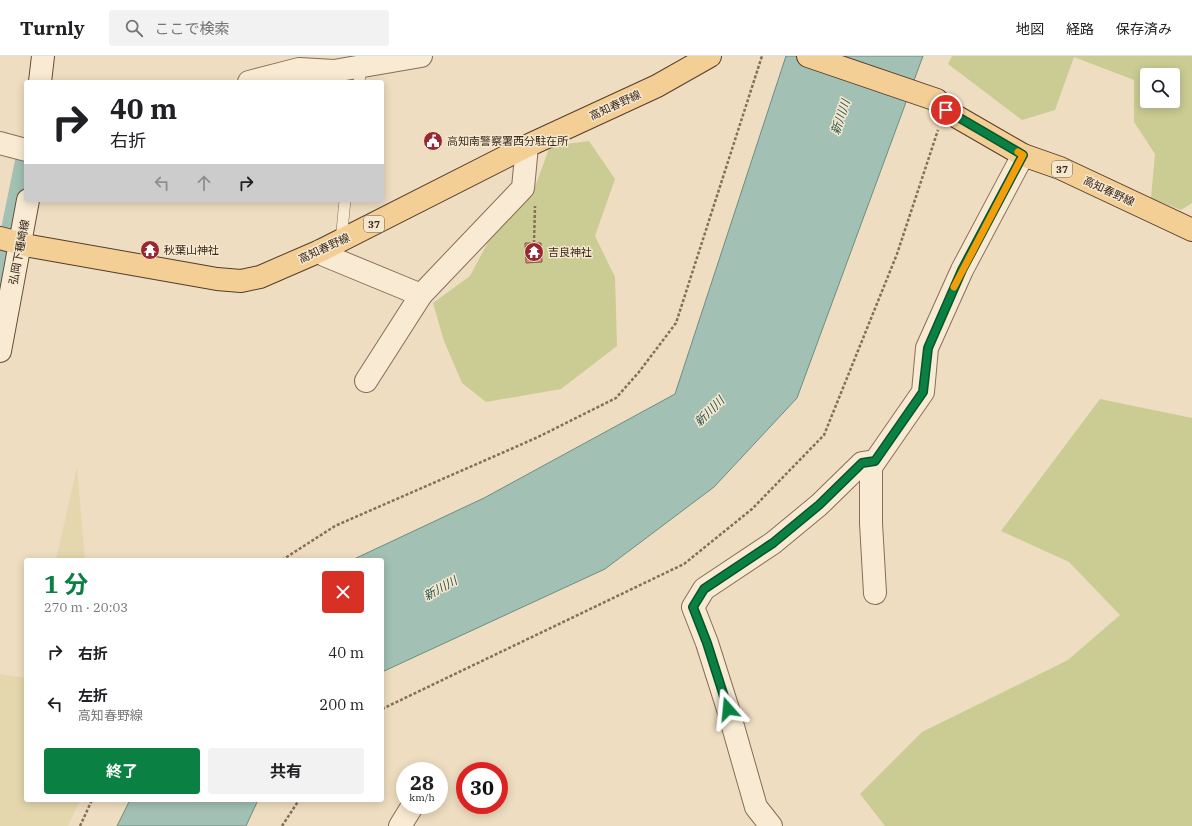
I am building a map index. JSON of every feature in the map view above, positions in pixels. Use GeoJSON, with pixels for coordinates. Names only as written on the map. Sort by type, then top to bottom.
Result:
{"type":"FeatureCollection","features":[{"type":"Feature","properties":{"kind":"main road","name":"高知春野線"},"geometry":{"type":"LineString","coordinates":[[10,240],[217,279],[241,281],[260,277],[341,241],[527,146],[657,86],[710,56]]}},
{"type":"Feature","properties":{"kind":"main road","name":"高知春野線"},"geometry":{"type":"LineString","coordinates":[[808,56],[941,105],[1023,155],[1060,168],[1192,230]]}},
{"type":"Feature","properties":{"kind":"street"},"geometry":{"type":"LineString","coordinates":[[40,80],[43,56]]}},
{"type":"Feature","properties":{"kind":"street"},"geometry":{"type":"LineString","coordinates":[[257,80],[299,69],[360,74],[421,56]]}},
{"type":"Feature","properties":{"kind":"street"},"geometry":{"type":"LineString","coordinates":[[0,143],[24,149]]}},
{"type":"Feature","properties":{"kind":"street"},"geometry":{"type":"LineString","coordinates":[[366,381],[421,295],[523,188],[527,146]]}},
{"type":"Feature","properties":{"kind":"street"},"geometry":{"type":"LineString","coordinates":[[875,592],[871,523],[871,467],[923,392],[928,348],[962,270],[1023,155]]}},
{"type":"Feature","properties":{"kind":"street","name":"弘岡下種崎線"},"geometry":{"type":"LineString","coordinates":[[0,351],[10,240],[27,202]]}},
{"type":"Feature","properties":{"kind":"street"},"geometry":{"type":"LineString","coordinates":[[320,251],[324,255],[421,295]]}},
{"type":"Feature","properties":{"kind":"street"},"geometry":{"type":"LineString","coordinates":[[771,826],[756,807],[728,709],[707,643],[693,607],[704,589],[773,543],[819,505],[862,463],[875,461]]}},
{"type":"Feature","properties":{"kind":"street"},"geometry":{"type":"LineString","coordinates":[[400,826],[407,814]]}},
{"type":"Feature","properties":{"kind":"lane"},"geometry":{"type":"LineString","coordinates":[[341,241],[345,202]]}},
{"type":"Feature","properties":{"kind":"path"},"geometry":{"type":"LineString","coordinates":[[285,558],[335,526],[536,438],[616,398],[639,372],[676,323],[762,56]]}},
{"type":"Feature","properties":{"kind":"path"},"geometry":{"type":"LineString","coordinates":[[384,708],[684,564],[752,509],[824,435],[897,254],[941,105]]}},
{"type":"Feature","properties":{"kind":"path"},"geometry":{"type":"LineString","coordinates":[[80,826],[91,802]]}},
{"type":"Feature","properties":{"kind":"path"},"geometry":{"type":"LineString","coordinates":[[282,826],[298,802]]}},
{"type":"Feature","properties":{"kind":"shaded area"},"geometry":{"type":"Polygon","coordinates":[[[77,467],[85,558],[56,558],[77,467]]]}},
{"type":"Feature","properties":{"kind":"shaded area"},"geometry":{"type":"Polygon","coordinates":[[[0,674],[24,678],[24,802],[79,802],[68,826],[0,826],[0,674]]]}},
{"type":"Feature","properties":{"kind":"green space"},"geometry":{"type":"Polygon","coordinates":[[[952,56],[1192,56],[1192,203],[1181,210],[1151,198],[1155,154],[1134,122],[1134,80],[1074,57],[1055,110],[1022,120],[948,64],[952,56]]]}},
{"type":"Feature","properties":{"kind":"green space"},"geometry":{"type":"Polygon","coordinates":[[[589,141],[615,179],[595,236],[615,277],[617,346],[561,389],[486,402],[462,383],[444,341],[433,303],[470,276],[494,231],[535,187],[550,146],[589,141]]]}},
{"type":"Feature","properties":{"kind":"green space"},"geometry":{"type":"Polygon","coordinates":[[[1100,399],[1192,418],[1192,826],[885,826],[860,794],[922,732],[1068,660],[1120,615],[1069,562],[1001,531],[1100,399]]]}},
{"type":"Feature","properties":{"kind":"water","name":"新川川"},"geometry":{"type":"Polygon","coordinates":[[[786,56],[923,56],[797,398],[714,487],[605,569],[384,671],[384,558],[356,558],[484,498],[675,394],[786,56]]]}},
{"type":"Feature","properties":{"kind":"water"},"geometry":{"type":"Polygon","coordinates":[[[129,802],[257,802],[246,826],[117,826],[129,802]]]}},
{"type":"Feature","properties":{"kind":"building","name":"吉良神社"},"geometry":{"type":"Polygon","coordinates":[[[525,243],[541,243],[542,262],[526,263],[525,243]]]}},
{"type":"Feature","properties":{"kind":"waterway"},"geometry":{"type":"LineString","coordinates":[[0,284],[24,166]]}},
{"type":"Feature","properties":{"kind":"slow traffic"},"geometry":{"type":"LineString","coordinates":[[954,287],[1023,155],[1018,152]]}},
{"type":"Feature","properties":{"kind":"place","name":"高知南警察署西分駐在所"},"geometry":{"type":"Point","coordinates":[433,141]}},
{"type":"Feature","properties":{"kind":"place","name":"秋葉山神社"},"geometry":{"type":"Point","coordinates":[150,250]}},
{"type":"Feature","properties":{"kind":"place","name":"吉良神社"},"geometry":{"type":"Point","coordinates":[534,252]}},
{"type":"Feature","properties":{"kind":"route"},"geometry":{"type":"LineString","coordinates":[[728,709],[707,643],[693,607],[704,589],[773,543],[819,505],[862,463],[875,461],[923,392],[928,348],[962,270],[1023,155],[946,110]]}}]}
